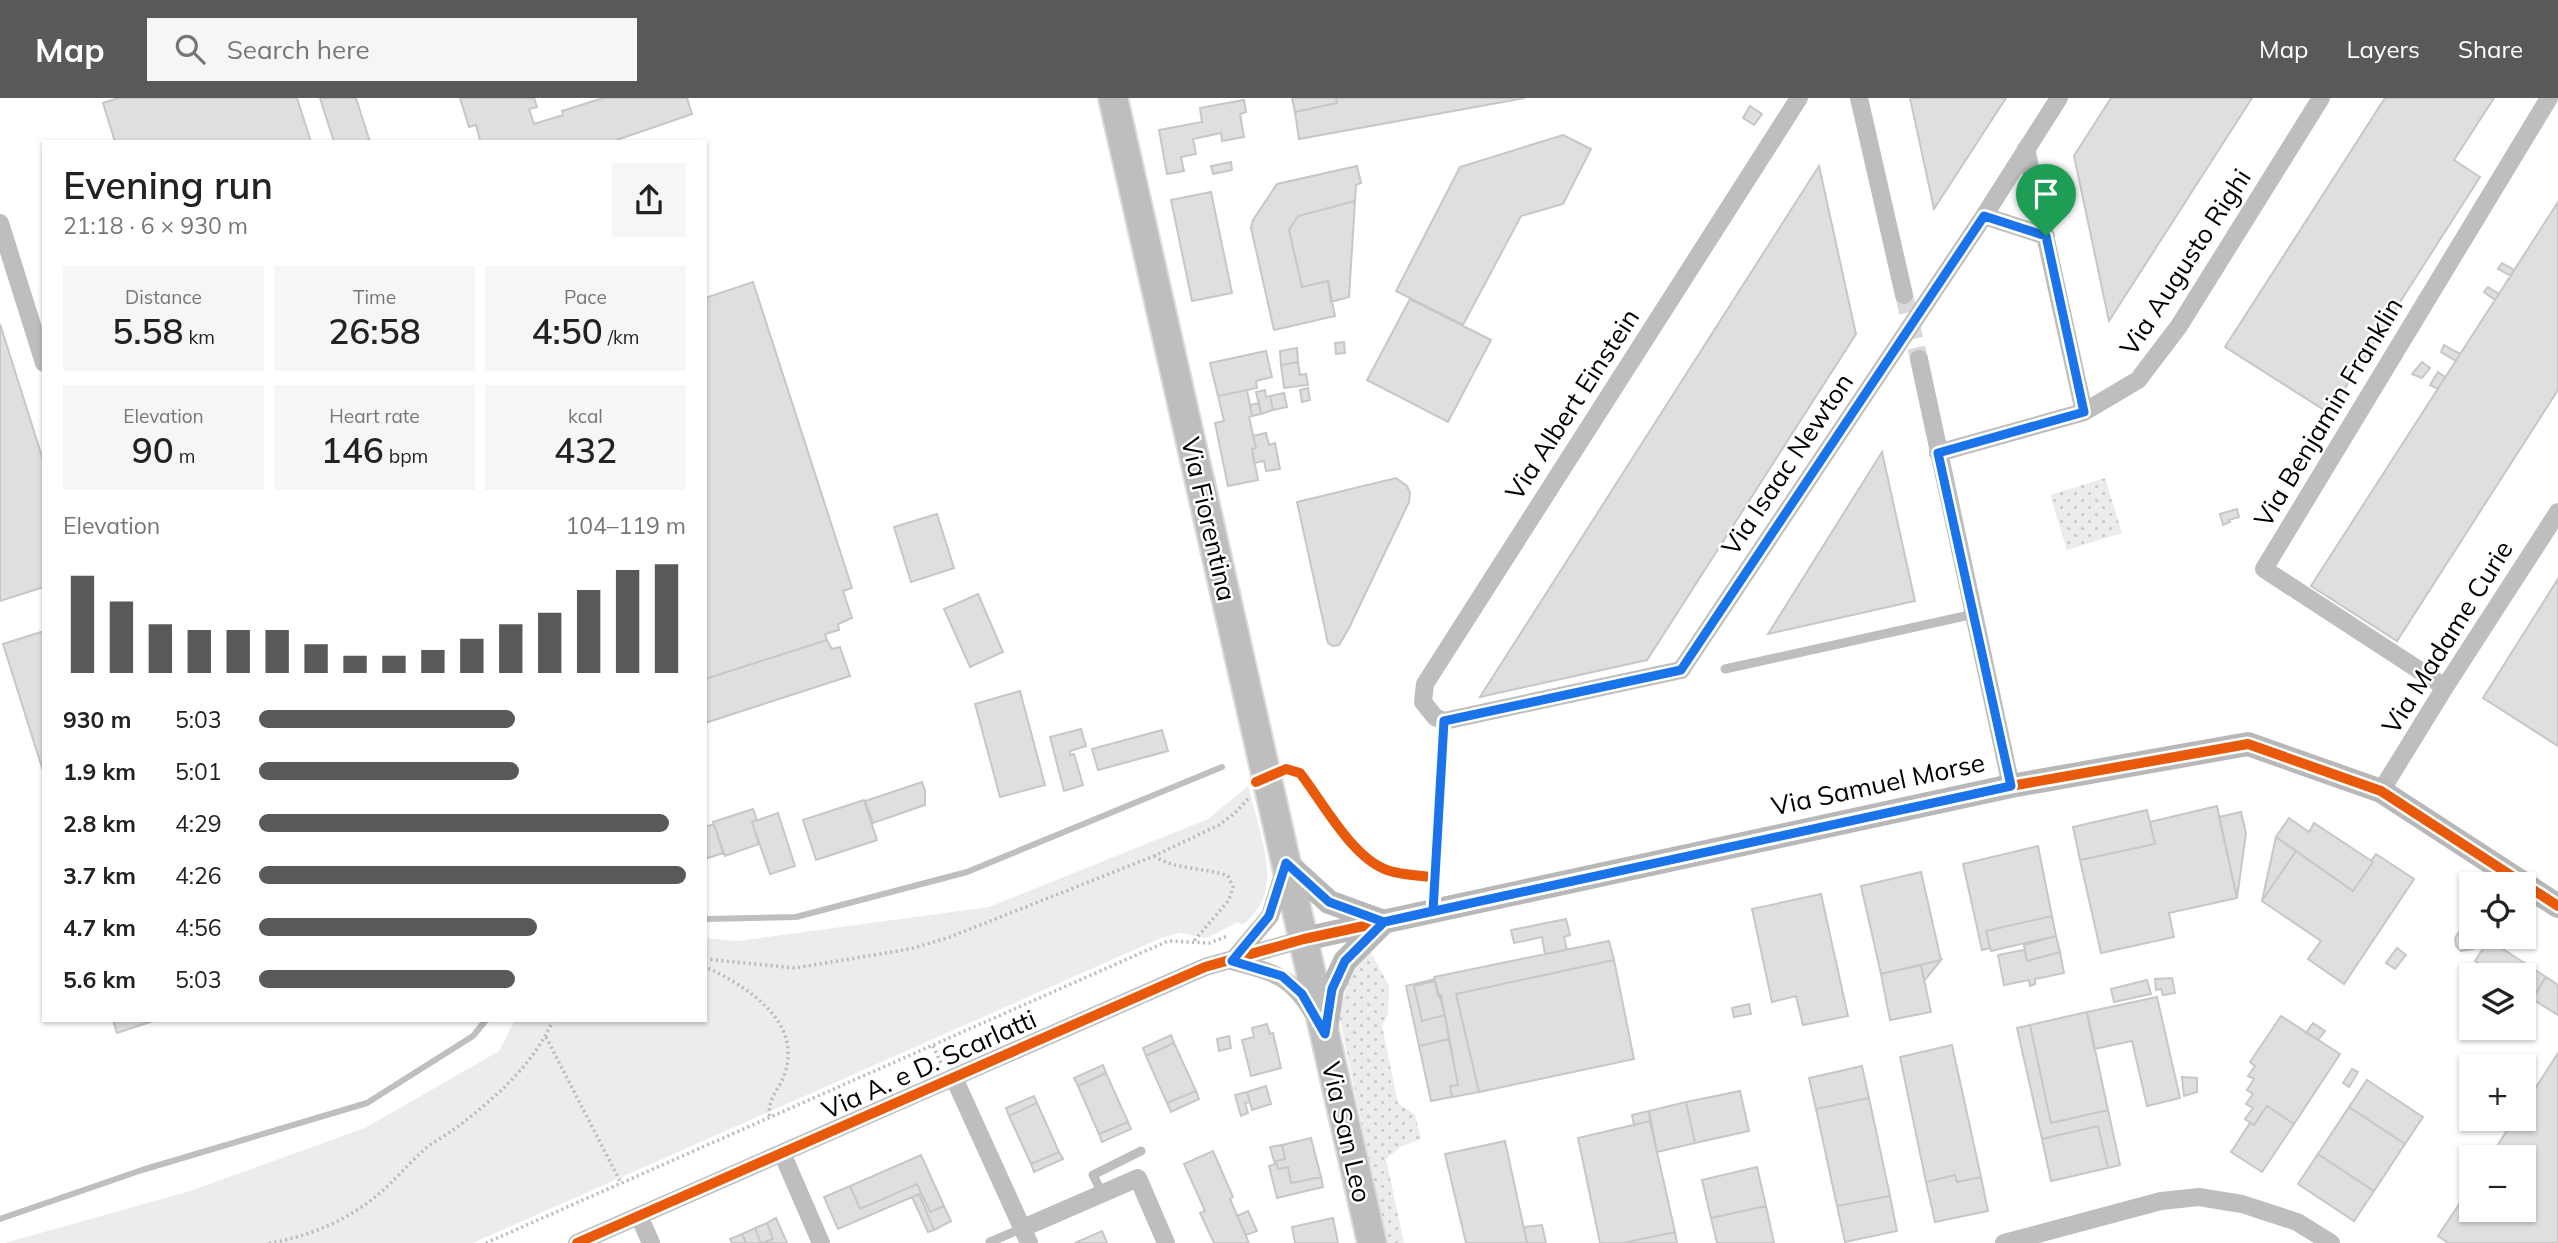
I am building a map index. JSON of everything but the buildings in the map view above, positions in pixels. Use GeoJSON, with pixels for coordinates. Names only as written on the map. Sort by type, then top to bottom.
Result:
{"type":"FeatureCollection","features":[{"type":"Feature","properties":{"kind":"main road","name":"Via Fiorentina"},"geometry":{"type":"LineString","coordinates":[[1113,98],[1260,745],[1261,800],[1286,863],[1304,939]]}},
{"type":"Feature","properties":{"kind":"main road","name":"Via San Leo"},"geometry":{"type":"LineString","coordinates":[[1304,939],[1372,1243]]}},
{"type":"Feature","properties":{"kind":"street","name":"Via Albert Einstein"},"geometry":{"type":"LineString","coordinates":[[1462,719],[1444,721],[1435,717],[1423,702],[1425,684],[1799,98]]}},
{"type":"Feature","properties":{"kind":"street"},"geometry":{"type":"LineString","coordinates":[[1859,98],[1904,295]]}},
{"type":"Feature","properties":{"kind":"street","name":"Via Isaac Newton"},"geometry":{"type":"LineString","coordinates":[[1462,719],[1681,670],[1984,216],[2059,98]]}},
{"type":"Feature","properties":{"kind":"street","name":"Via Augusto Righi"},"geometry":{"type":"LineString","coordinates":[[1938,453],[2084,412],[2138,380],[2179,326],[2321,98]]}},
{"type":"Feature","properties":{"kind":"street","name":"Via Benjamin Franklin"},"geometry":{"type":"LineString","coordinates":[[2445,687],[2264,569],[2549,98]]}},
{"type":"Feature","properties":{"kind":"street"},"geometry":{"type":"LineString","coordinates":[[2026,149],[2084,412]]}},
{"type":"Feature","properties":{"kind":"street"},"geometry":{"type":"LineString","coordinates":[[1984,216],[2046,236]]}},
{"type":"Feature","properties":{"kind":"street"},"geometry":{"type":"LineString","coordinates":[[0,222],[42,357]]}},
{"type":"Feature","properties":{"kind":"street"},"geometry":{"type":"LineString","coordinates":[[1919,359],[2011,786]]}},
{"type":"Feature","properties":{"kind":"street","name":"Via Madame Curie"},"geometry":{"type":"LineString","coordinates":[[2381,792],[2558,512]]}},
{"type":"Feature","properties":{"kind":"street","name":"Via Samuel Morse"},"geometry":{"type":"LineString","coordinates":[[1304,939],[2011,786],[2248,744],[2381,792],[2558,906]]}},
{"type":"Feature","properties":{"kind":"street"},"geometry":{"type":"LineString","coordinates":[[1286,863],[1329,902],[1384,922],[1345,961],[1332,989],[1325,1034],[1302,994],[1282,976],[1232,961],[1269,916],[1286,863]]}},
{"type":"Feature","properties":{"kind":"street","name":"Via A. e D. Scarlatti"},"geometry":{"type":"LineString","coordinates":[[577,1243],[1205,967],[1304,939]]}},
{"type":"Feature","properties":{"kind":"street"},"geometry":{"type":"LineString","coordinates":[[954,1078],[1026,1236],[1102,1194],[1138,1178],[1166,1243]]}},
{"type":"Feature","properties":{"kind":"street"},"geometry":{"type":"LineString","coordinates":[[782,1153],[821,1243]]}},
{"type":"Feature","properties":{"kind":"street"},"geometry":{"type":"LineString","coordinates":[[2004,1243],[2161,1201],[2199,1197],[2242,1204],[2297,1222],[2331,1243]]}},
{"type":"Feature","properties":{"kind":"street"},"geometry":{"type":"LineString","coordinates":[[639,1216],[651,1243]]}},
{"type":"Feature","properties":{"kind":"lane"},"geometry":{"type":"LineString","coordinates":[[1725,669],[1973,614]]}},
{"type":"Feature","properties":{"kind":"lane"},"geometry":{"type":"LineString","coordinates":[[1102,1194],[1093,1175],[1141,1151]]}},
{"type":"Feature","properties":{"kind":"lane"},"geometry":{"type":"LineString","coordinates":[[990,1242],[1026,1236]]}},
{"type":"Feature","properties":{"kind":"path"},"geometry":{"type":"LineString","coordinates":[[707,959],[795,968],[910,949],[950,937],[1154,856],[1219,825],[1235,813],[1261,800]]}},
{"type":"Feature","properties":{"kind":"path"},"geometry":{"type":"LineString","coordinates":[[1154,856],[1163,862],[1228,876],[1233,887],[1229,900],[1194,941]]}},
{"type":"Feature","properties":{"kind":"path"},"geometry":{"type":"LineString","coordinates":[[486,1243],[1168,941],[1210,943],[1230,935]]}},
{"type":"Feature","properties":{"kind":"path"},"geometry":{"type":"LineString","coordinates":[[707,967],[737,982],[758,997],[774,1016],[785,1036],[789,1057],[785,1075],[768,1108],[770,1119]]}},
{"type":"Feature","properties":{"kind":"path"},"geometry":{"type":"LineString","coordinates":[[269,1243],[284,1242],[318,1230],[347,1216],[379,1194],[427,1147],[453,1130],[516,1075],[534,1055],[552,1022]]}},
{"type":"Feature","properties":{"kind":"path"},"geometry":{"type":"LineString","coordinates":[[546,1037],[621,1184]]}},
{"type":"Feature","properties":{"kind":"shaded area"},"geometry":{"type":"Polygon","coordinates":[[[2105,478],[2122,533],[2067,550],[2050,495],[2105,478]]]}},
{"type":"Feature","properties":{"kind":"shaded area"},"geometry":{"type":"Polygon","coordinates":[[[1248,786],[1263,843],[1267,873],[1261,903],[1243,925],[1238,922],[1207,938],[1180,933],[1161,938],[473,1243],[5,1243],[190,1191],[365,1128],[499,1051],[514,1022],[707,1022],[707,938],[738,941],[989,907],[1208,819],[1248,786]]]}},
{"type":"Feature","properties":{"kind":"shaded area"},"geometry":{"type":"Polygon","coordinates":[[[1368,947],[1389,986],[1388,1014],[1382,1026],[1398,1103],[1415,1115],[1421,1139],[1400,1147],[1386,1159],[1404,1243],[1387,1243],[1340,1020],[1348,981],[1368,947]]]}},
{"type":"Feature","properties":{"kind":"waterway"},"geometry":{"type":"LineString","coordinates":[[707,919],[796,917],[967,872],[1222,767]]}},
{"type":"Feature","properties":{"kind":"waterway"},"geometry":{"type":"LineString","coordinates":[[0,1219],[142,1170],[367,1103],[473,1036],[484,1022]]}},
{"type":"Feature","properties":{"kind":"tunnel"},"geometry":{"type":"LineString","coordinates":[[1904,295],[1919,359]]}},
{"type":"Feature","properties":{"kind":"cycle path"},"geometry":{"type":"LineString","coordinates":[[1433,911],[1444,721]]}},
{"type":"Feature","properties":{"kind":"cycle path"},"geometry":{"type":"LineString","coordinates":[[577,1243],[1205,967],[1304,939],[2011,786],[2248,744],[2381,791],[2558,906]]}},
{"type":"Feature","properties":{"kind":"cycle path"},"geometry":{"type":"LineString","coordinates":[[1256,782],[1286,769],[1300,773],[1339,828],[1374,864],[1399,873],[1435,877]]}},
{"type":"Feature","properties":{"kind":"route"},"geometry":{"type":"LineString","coordinates":[[2046,236],[1984,216],[1681,670],[1444,721],[1433,911],[1384,922],[1329,902],[1286,863],[1269,916],[1232,961],[1282,976],[1302,994],[1325,1034],[1332,989],[1345,961],[1384,922],[2011,786],[1938,453],[2084,412],[2046,236]]}}]}
